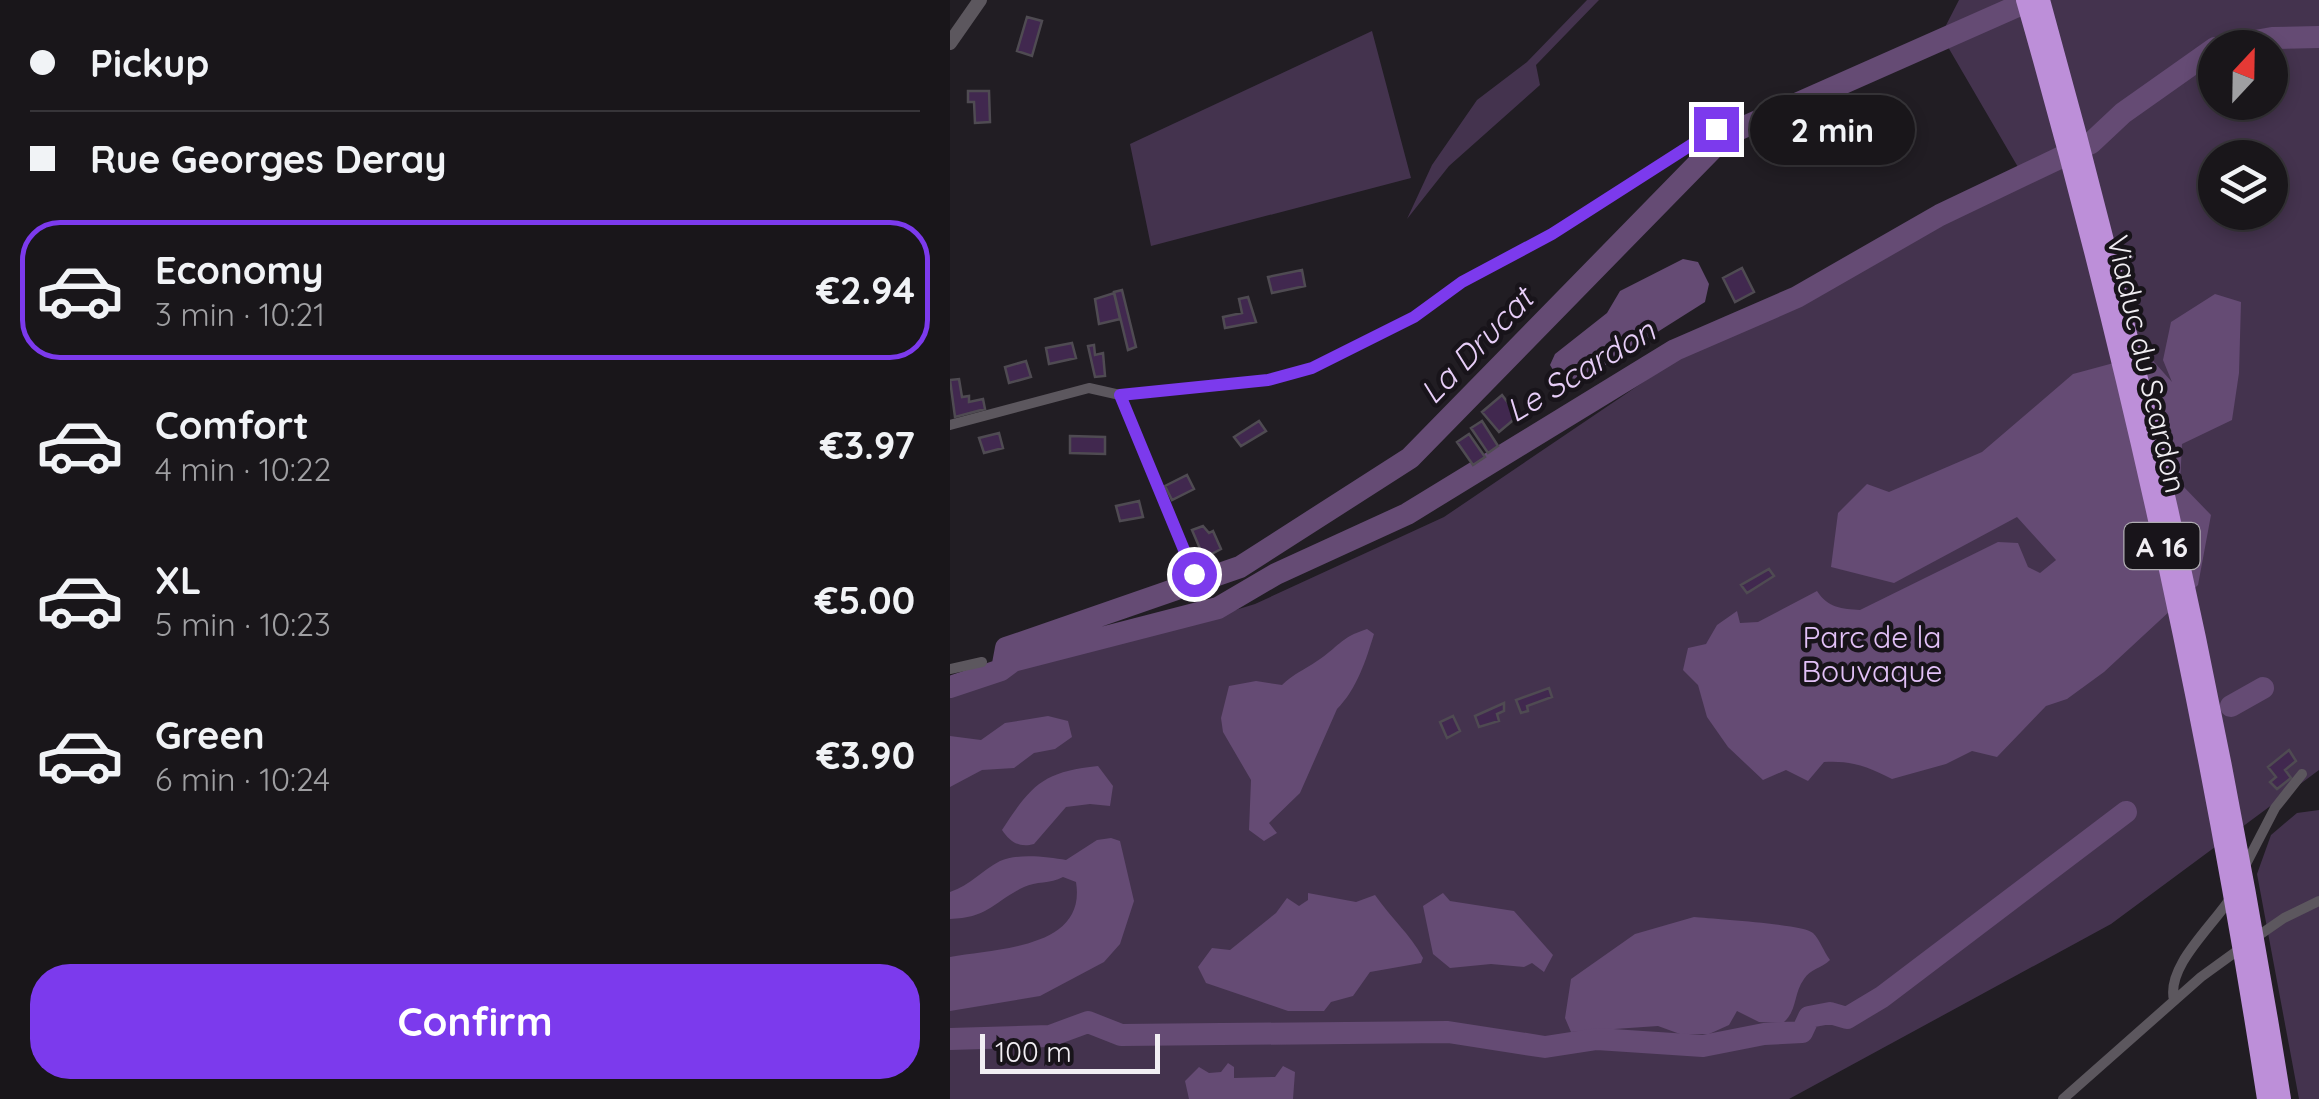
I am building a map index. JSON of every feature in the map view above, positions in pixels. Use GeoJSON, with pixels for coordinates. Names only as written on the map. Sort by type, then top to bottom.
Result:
{"type":"FeatureCollection","features":[{"type":"Feature","properties":{"kind":"highway","name":"Viaduc du Scardon"},"geometry":{"type":"LineString","coordinates":[[2025,0],[2087,229],[2156,518],[2210,783],[2266,1099]]}},
{"type":"Feature","properties":{"kind":"highway","name":"Viaduc du Scardon"},"geometry":{"type":"LineString","coordinates":[[2041,0],[2123,316],[2196,638],[2282,1099]]}},
{"type":"Feature","properties":{"kind":"street"},"geometry":{"type":"LineString","coordinates":[[950,43],[980,0]]}},
{"type":"Feature","properties":{"kind":"street"},"geometry":{"type":"LineString","coordinates":[[950,425],[1088,388],[1120,395],[1268,380],[1312,368],[1414,317],[1462,282],[1552,234],[1716,129]]}},
{"type":"Feature","properties":{"kind":"street"},"geometry":{"type":"LineString","coordinates":[[1120,395],[1194,574]]}},
{"type":"Feature","properties":{"kind":"street"},"geometry":{"type":"LineString","coordinates":[[950,669],[982,662]]}},
{"type":"Feature","properties":{"kind":"street"},"geometry":{"type":"LineString","coordinates":[[2174,1000],[2174,977],[2182,959],[2213,927],[2234,893],[2274,808],[2302,774]]}},
{"type":"Feature","properties":{"kind":"street"},"geometry":{"type":"LineString","coordinates":[[2062,1099],[2174,1000],[2284,918],[2319,902]]}},
{"type":"Feature","properties":{"kind":"green space"},"geometry":{"type":"Polygon","coordinates":[[[1587,0],[1599,0],[1536,65],[1540,85],[1449,166],[1407,219],[1432,165],[1477,100],[1527,62],[1587,0]]]}},
{"type":"Feature","properties":{"kind":"green space","name":"Parc de la Bouvaque"},"geometry":{"type":"Polygon","coordinates":[[[1959,0],[2319,0],[2319,770],[2111,924],[1789,1099],[950,1099],[950,679],[1177,628],[1255,604],[1444,517],[1670,364],[2022,174],[1941,35],[1959,0]]]}},
{"type":"Feature","properties":{"kind":"green space"},"geometry":{"type":"Polygon","coordinates":[[[1372,31],[1411,178],[1151,246],[1130,144],[1372,31]]]}},
{"type":"Feature","properties":{"kind":"green space"},"geometry":{"type":"Polygon","coordinates":[[[2319,810],[2319,1099],[2299,1099],[2257,874],[2271,835],[2297,813],[2319,810]]]}},
{"type":"Feature","properties":{"kind":"water"},"geometry":{"type":"Polygon","coordinates":[[[1683,259],[1698,262],[1709,284],[1705,302],[1583,379],[1558,378],[1550,365],[1555,354],[1607,313],[1620,291],[1683,259]]]}},
{"type":"Feature","properties":{"kind":"water"},"geometry":{"type":"Polygon","coordinates":[[[2215,294],[2241,302],[2239,373],[2232,420],[2182,444],[2180,483],[2211,515],[2198,585],[2104,672],[2067,699],[2046,706],[1997,757],[1972,751],[1946,764],[1892,779],[1859,765],[1824,762],[1808,781],[1786,770],[1763,780],[1728,747],[1707,717],[1698,685],[1683,670],[1688,648],[1706,644],[1717,625],[1737,611],[1740,623],[1758,622],[1817,591],[1831,604],[1860,610],[1998,542],[2018,543],[2028,567],[2040,573],[2056,560],[2017,517],[1894,583],[1831,567],[1838,513],[1867,484],[1889,492],[1982,452],[2073,374],[2147,354],[2172,382],[2163,360],[2171,322],[2215,294]]]}},
{"type":"Feature","properties":{"kind":"water"},"geometry":{"type":"Polygon","coordinates":[[[1367,629],[1374,634],[1355,683],[1337,709],[1300,793],[1269,823],[1277,833],[1264,841],[1249,830],[1251,780],[1223,732],[1221,718],[1229,686],[1256,681],[1282,685],[1345,639],[1367,629]]]}},
{"type":"Feature","properties":{"kind":"water"},"geometry":{"type":"Polygon","coordinates":[[[1048,716],[1068,721],[1072,737],[1055,749],[1034,753],[1014,768],[982,770],[950,787],[950,736],[981,740],[1005,723],[1048,716]]]}},
{"type":"Feature","properties":{"kind":"water"},"geometry":{"type":"Polygon","coordinates":[[[1098,766],[1113,786],[1110,806],[1066,807],[1034,844],[1015,843],[1002,830],[1022,801],[1041,783],[1064,772],[1098,766]]]}},
{"type":"Feature","properties":{"kind":"water"},"geometry":{"type":"Polygon","coordinates":[[[1097,840],[1120,841],[1134,901],[1120,944],[1104,962],[1040,996],[950,1011],[950,957],[1013,947],[1053,933],[1068,921],[1076,904],[1076,882],[1063,877],[1029,885],[982,912],[950,919],[950,892],[1007,859],[1033,856],[1066,860],[1097,840]]]}},
{"type":"Feature","properties":{"kind":"water"},"geometry":{"type":"Polygon","coordinates":[[[1308,893],[1356,902],[1375,895],[1418,949],[1423,958],[1421,963],[1370,972],[1353,996],[1331,1002],[1324,1011],[1288,1011],[1206,983],[1198,967],[1212,948],[1230,950],[1276,913],[1287,898],[1299,906],[1308,900],[1308,893]]]}},
{"type":"Feature","properties":{"kind":"water"},"geometry":{"type":"Polygon","coordinates":[[[1443,893],[1450,901],[1514,911],[1553,955],[1544,972],[1532,963],[1524,967],[1491,964],[1450,968],[1433,954],[1423,906],[1443,893]]]}},
{"type":"Feature","properties":{"kind":"water"},"geometry":{"type":"Polygon","coordinates":[[[1694,917],[1806,930],[1813,933],[1830,960],[1804,979],[1783,1023],[1759,1022],[1737,1011],[1729,1025],[1709,1034],[1680,1034],[1658,1026],[1571,1032],[1565,1018],[1571,979],[1635,934],[1694,917]]]}},
{"type":"Feature","properties":{"kind":"water"},"geometry":{"type":"Polygon","coordinates":[[[1228,1063],[1234,1067],[1234,1078],[1275,1077],[1283,1066],[1295,1072],[1293,1099],[1189,1099],[1185,1081],[1199,1067],[1209,1073],[1221,1072],[1228,1063]]]}},
{"type":"Feature","properties":{"kind":"building"},"geometry":{"type":"Polygon","coordinates":[[[1027,17],[1042,21],[1032,56],[1017,51],[1027,17]]]}},
{"type":"Feature","properties":{"kind":"building"},"geometry":{"type":"Polygon","coordinates":[[[968,91],[989,91],[990,122],[975,123],[974,102],[968,102],[968,91]]]}},
{"type":"Feature","properties":{"kind":"building"},"geometry":{"type":"Polygon","coordinates":[[[1742,268],[1754,292],[1735,302],[1723,278],[1742,268]]]}},
{"type":"Feature","properties":{"kind":"building"},"geometry":{"type":"Polygon","coordinates":[[[1302,270],[1305,286],[1272,293],[1268,277],[1302,270]]]}},
{"type":"Feature","properties":{"kind":"building"},"geometry":{"type":"Polygon","coordinates":[[[1122,290],[1136,347],[1128,350],[1114,292],[1122,290]]]}},
{"type":"Feature","properties":{"kind":"building"},"geometry":{"type":"Polygon","coordinates":[[[1114,293],[1120,319],[1099,324],[1095,299],[1114,293]]]}},
{"type":"Feature","properties":{"kind":"building"},"geometry":{"type":"Polygon","coordinates":[[[1248,297],[1256,322],[1225,328],[1223,317],[1242,313],[1239,299],[1248,297]]]}},
{"type":"Feature","properties":{"kind":"building"},"geometry":{"type":"Polygon","coordinates":[[[1072,343],[1076,358],[1049,364],[1046,348],[1072,343]]]}},
{"type":"Feature","properties":{"kind":"building"},"geometry":{"type":"Polygon","coordinates":[[[1094,345],[1095,355],[1103,353],[1105,376],[1095,377],[1088,346],[1094,345]]]}},
{"type":"Feature","properties":{"kind":"building"},"geometry":{"type":"Polygon","coordinates":[[[1026,361],[1031,377],[1009,383],[1005,367],[1026,361]]]}},
{"type":"Feature","properties":{"kind":"building"},"geometry":{"type":"Polygon","coordinates":[[[959,379],[962,397],[969,396],[969,402],[983,399],[985,409],[955,417],[950,380],[959,379]]]}},
{"type":"Feature","properties":{"kind":"building"},"geometry":{"type":"Polygon","coordinates":[[[1502,395],[1518,416],[1499,432],[1482,412],[1502,395]]]}},
{"type":"Feature","properties":{"kind":"building"},"geometry":{"type":"Polygon","coordinates":[[[1259,421],[1266,431],[1241,446],[1234,437],[1259,421]]]}},
{"type":"Feature","properties":{"kind":"building"},"geometry":{"type":"Polygon","coordinates":[[[1482,421],[1498,446],[1488,453],[1471,428],[1482,421]]]}},
{"type":"Feature","properties":{"kind":"building"},"geometry":{"type":"Polygon","coordinates":[[[999,433],[1003,448],[984,453],[979,438],[999,433]]]}},
{"type":"Feature","properties":{"kind":"building"},"geometry":{"type":"Polygon","coordinates":[[[1469,434],[1485,457],[1473,465],[1457,442],[1469,434]]]}},
{"type":"Feature","properties":{"kind":"building"},"geometry":{"type":"Polygon","coordinates":[[[1070,436],[1105,437],[1105,454],[1070,453],[1070,436]]]}},
{"type":"Feature","properties":{"kind":"building"},"geometry":{"type":"Polygon","coordinates":[[[1187,475],[1194,489],[1172,500],[1165,486],[1187,475]]]}},
{"type":"Feature","properties":{"kind":"building"},"geometry":{"type":"Polygon","coordinates":[[[1139,501],[1143,517],[1120,521],[1116,506],[1139,501]]]}},
{"type":"Feature","properties":{"kind":"building"},"geometry":{"type":"Polygon","coordinates":[[[1203,526],[1209,533],[1213,531],[1221,549],[1204,558],[1192,530],[1203,526]]]}},
{"type":"Feature","properties":{"kind":"building"},"geometry":{"type":"Polygon","coordinates":[[[1769,569],[1774,576],[1747,593],[1741,585],[1769,569]]]}},
{"type":"Feature","properties":{"kind":"building"},"geometry":{"type":"Polygon","coordinates":[[[1549,688],[1552,697],[1527,706],[1528,711],[1521,713],[1516,700],[1549,688]]]}},
{"type":"Feature","properties":{"kind":"building"},"geometry":{"type":"Polygon","coordinates":[[[1504,703],[1504,711],[1497,714],[1499,721],[1479,727],[1475,716],[1504,703]]]}},
{"type":"Feature","properties":{"kind":"building"},"geometry":{"type":"Polygon","coordinates":[[[1453,716],[1460,731],[1447,738],[1440,722],[1453,716]]]}},
{"type":"Feature","properties":{"kind":"building"},"geometry":{"type":"Polygon","coordinates":[[[2289,750],[2296,761],[2285,770],[2291,778],[2277,789],[2270,782],[2276,777],[2268,767],[2289,750]]]}},
{"type":"Feature","properties":{"kind":"waterway","name":"La Drucat"},"geometry":{"type":"LineString","coordinates":[[1003,664],[1006,648],[1240,567],[1410,458],[1726,135],[2031,0]]}},
{"type":"Feature","properties":{"kind":"waterway","name":"Le Scardon"},"geometry":{"type":"LineString","coordinates":[[2288,38],[2319,37]]}},
{"type":"Feature","properties":{"kind":"waterway","name":"Le Scardon"},"geometry":{"type":"LineString","coordinates":[[950,687],[1001,670],[1013,661],[1218,608],[1276,574],[1407,514],[1675,350],[1797,297],[1940,215],[2091,143],[2123,113],[2198,60]]}},
{"type":"Feature","properties":{"kind":"waterway"},"geometry":{"type":"LineString","coordinates":[[2231,706],[2263,688]]}},
{"type":"Feature","properties":{"kind":"waterway"},"geometry":{"type":"LineString","coordinates":[[950,1039],[1050,1036],[1088,1022],[1121,1035],[1448,1032],[1545,1047],[1597,1039],[1703,1046],[1764,1034],[1802,1032],[1809,1017],[1830,1013],[1847,1018],[1882,997],[2126,812]]}},
{"type":"Feature","properties":{"kind":"route"},"geometry":{"type":"LineString","coordinates":[[1194,574],[1120,395],[1268,380],[1312,368],[1414,317],[1462,282],[1552,234],[1716,129]]}}]}
